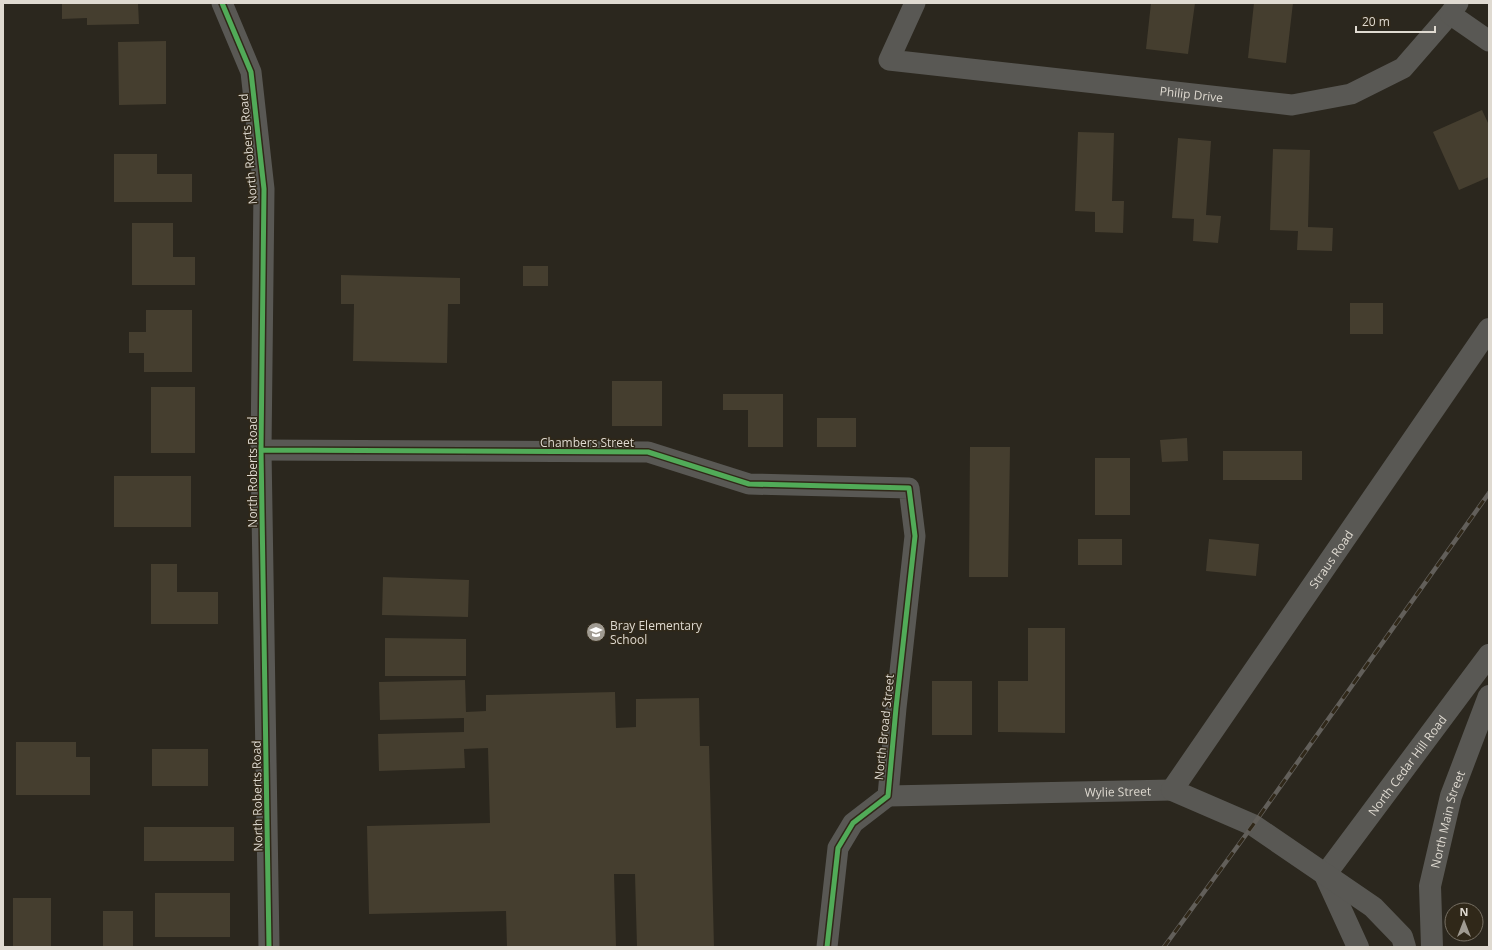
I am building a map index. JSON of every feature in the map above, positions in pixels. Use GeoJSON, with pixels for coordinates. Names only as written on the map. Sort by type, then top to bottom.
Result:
{"type":"FeatureCollection","features":[{"type":"Feature","properties":{"kind":"street","name":"North Roberts Road"},"geometry":{"type":"LineString","coordinates":[[222,3],[251,72],[264,189],[261,450],[269,947]]}},
{"type":"Feature","properties":{"kind":"street","name":"Philip Drive"},"geometry":{"type":"LineString","coordinates":[[915,3],[889,60],[1292,105],[1351,94],[1404,68],[1454,9]]}},
{"type":"Feature","properties":{"kind":"street"},"geometry":{"type":"LineString","coordinates":[[1454,9],[1489,41]]}},
{"type":"Feature","properties":{"kind":"street","name":"Straus Road"},"geometry":{"type":"LineString","coordinates":[[1172,790],[1489,329]]}},
{"type":"Feature","properties":{"kind":"street","name":"Chambers Street"},"geometry":{"type":"LineString","coordinates":[[261,450],[648,452],[749,484],[909,488]]}},
{"type":"Feature","properties":{"kind":"street","name":"North Broad Street"},"geometry":{"type":"LineString","coordinates":[[827,947],[838,848],[853,823],[888,796],[896,700],[915,536],[909,488]]}},
{"type":"Feature","properties":{"kind":"street","name":"North Cedar Hill Road"},"geometry":{"type":"LineString","coordinates":[[1325,875],[1489,656]]}},
{"type":"Feature","properties":{"kind":"street","name":"North Main Street"},"geometry":{"type":"LineString","coordinates":[[1432,947],[1430,886],[1451,796],[1489,696]]}},
{"type":"Feature","properties":{"kind":"street","name":"Wylie Street"},"geometry":{"type":"LineString","coordinates":[[888,796],[1172,790],[1253,825],[1325,875]]}},
{"type":"Feature","properties":{"kind":"street"},"geometry":{"type":"LineString","coordinates":[[1325,875],[1358,947]]}},
{"type":"Feature","properties":{"kind":"street"},"geometry":{"type":"LineString","coordinates":[[1325,875],[1373,907],[1402,937],[1405,947]]}},
{"type":"Feature","properties":{"kind":"building"},"geometry":{"type":"Polygon","coordinates":[[[62,3],[138,3],[139,24],[87,25],[87,18],[62,19],[62,3]]]}},
{"type":"Feature","properties":{"kind":"building"},"geometry":{"type":"Polygon","coordinates":[[[1151,3],[1195,3],[1188,54],[1146,49],[1151,3]]]}},
{"type":"Feature","properties":{"kind":"building"},"geometry":{"type":"Polygon","coordinates":[[[1254,3],[1293,3],[1286,63],[1248,58],[1254,3]]]}},
{"type":"Feature","properties":{"kind":"building"},"geometry":{"type":"Polygon","coordinates":[[[166,41],[166,104],[119,105],[118,42],[166,41]]]}},
{"type":"Feature","properties":{"kind":"building"},"geometry":{"type":"Polygon","coordinates":[[[1482,110],[1489,125],[1489,177],[1459,190],[1433,132],[1482,110]]]}},
{"type":"Feature","properties":{"kind":"building"},"geometry":{"type":"Polygon","coordinates":[[[1078,132],[1114,133],[1112,201],[1124,201],[1123,233],[1095,232],[1095,212],[1075,211],[1078,132]]]}},
{"type":"Feature","properties":{"kind":"building"},"geometry":{"type":"Polygon","coordinates":[[[1178,138],[1211,141],[1206,215],[1221,216],[1218,243],[1193,241],[1194,219],[1172,218],[1178,138]]]}},
{"type":"Feature","properties":{"kind":"building"},"geometry":{"type":"Polygon","coordinates":[[[1273,149],[1310,150],[1308,227],[1333,228],[1332,251],[1297,250],[1298,231],[1270,230],[1273,149]]]}},
{"type":"Feature","properties":{"kind":"building"},"geometry":{"type":"Polygon","coordinates":[[[114,154],[157,154],[157,174],[192,174],[192,202],[114,202],[114,154]]]}},
{"type":"Feature","properties":{"kind":"building"},"geometry":{"type":"Polygon","coordinates":[[[132,223],[173,223],[173,257],[195,257],[195,285],[132,285],[132,223]]]}},
{"type":"Feature","properties":{"kind":"building"},"geometry":{"type":"Polygon","coordinates":[[[523,266],[548,266],[548,286],[523,286],[523,266]]]}},
{"type":"Feature","properties":{"kind":"building"},"geometry":{"type":"Polygon","coordinates":[[[341,275],[460,278],[460,304],[448,304],[447,363],[353,361],[354,304],[341,304],[341,275]]]}},
{"type":"Feature","properties":{"kind":"building"},"geometry":{"type":"Polygon","coordinates":[[[1350,303],[1383,303],[1383,334],[1350,334],[1350,303]]]}},
{"type":"Feature","properties":{"kind":"building"},"geometry":{"type":"Polygon","coordinates":[[[146,310],[192,310],[192,372],[144,372],[144,353],[129,353],[129,332],[146,332],[146,310]]]}},
{"type":"Feature","properties":{"kind":"building"},"geometry":{"type":"Polygon","coordinates":[[[612,381],[662,381],[662,426],[612,426],[612,381]]]}},
{"type":"Feature","properties":{"kind":"building"},"geometry":{"type":"Polygon","coordinates":[[[151,387],[195,387],[195,453],[151,453],[151,387]]]}},
{"type":"Feature","properties":{"kind":"building"},"geometry":{"type":"Polygon","coordinates":[[[723,394],[783,394],[783,447],[748,447],[748,410],[723,410],[723,394]]]}},
{"type":"Feature","properties":{"kind":"building"},"geometry":{"type":"Polygon","coordinates":[[[817,418],[856,418],[856,447],[817,447],[817,418]]]}},
{"type":"Feature","properties":{"kind":"building"},"geometry":{"type":"Polygon","coordinates":[[[1187,438],[1188,461],[1162,462],[1160,440],[1187,438]]]}},
{"type":"Feature","properties":{"kind":"building"},"geometry":{"type":"Polygon","coordinates":[[[970,447],[1010,447],[1008,577],[969,577],[970,447]]]}},
{"type":"Feature","properties":{"kind":"building"},"geometry":{"type":"Polygon","coordinates":[[[1223,451],[1302,451],[1302,480],[1223,480],[1223,451]]]}},
{"type":"Feature","properties":{"kind":"building"},"geometry":{"type":"Polygon","coordinates":[[[1095,458],[1130,458],[1130,515],[1095,515],[1095,458]]]}},
{"type":"Feature","properties":{"kind":"building"},"geometry":{"type":"Polygon","coordinates":[[[114,476],[191,476],[191,527],[114,527],[114,476]]]}},
{"type":"Feature","properties":{"kind":"building"},"geometry":{"type":"Polygon","coordinates":[[[1078,539],[1122,539],[1122,565],[1078,565],[1078,539]]]}},
{"type":"Feature","properties":{"kind":"building"},"geometry":{"type":"Polygon","coordinates":[[[1209,539],[1259,544],[1256,576],[1206,571],[1209,539]]]}},
{"type":"Feature","properties":{"kind":"building"},"geometry":{"type":"Polygon","coordinates":[[[151,564],[177,564],[177,592],[218,592],[218,624],[151,624],[151,564]]]}},
{"type":"Feature","properties":{"kind":"building"},"geometry":{"type":"Polygon","coordinates":[[[383,577],[469,580],[468,617],[382,615],[383,577]]]}},
{"type":"Feature","properties":{"kind":"building"},"geometry":{"type":"Polygon","coordinates":[[[1028,628],[1065,628],[1065,733],[998,732],[998,681],[1028,681],[1028,628]]]}},
{"type":"Feature","properties":{"kind":"building"},"geometry":{"type":"Polygon","coordinates":[[[385,638],[466,639],[466,676],[385,676],[385,638]]]}},
{"type":"Feature","properties":{"kind":"building"},"geometry":{"type":"Polygon","coordinates":[[[465,680],[466,712],[486,711],[486,695],[615,692],[616,728],[636,727],[636,699],[699,698],[700,746],[709,746],[714,947],[637,947],[635,874],[614,874],[616,946],[507,947],[506,911],[369,914],[367,826],[490,823],[488,748],[464,749],[465,768],[379,771],[378,734],[464,732],[464,718],[380,720],[379,682],[465,680]]]}},
{"type":"Feature","properties":{"kind":"building"},"geometry":{"type":"Polygon","coordinates":[[[932,681],[972,681],[972,735],[932,735],[932,681]]]}},
{"type":"Feature","properties":{"kind":"building"},"geometry":{"type":"Polygon","coordinates":[[[16,742],[76,742],[76,757],[90,757],[90,795],[16,795],[16,742]]]}},
{"type":"Feature","properties":{"kind":"building"},"geometry":{"type":"Polygon","coordinates":[[[152,749],[208,749],[208,786],[152,786],[152,749]]]}},
{"type":"Feature","properties":{"kind":"building"},"geometry":{"type":"Polygon","coordinates":[[[144,827],[234,827],[234,861],[144,861],[144,827]]]}},
{"type":"Feature","properties":{"kind":"building"},"geometry":{"type":"Polygon","coordinates":[[[155,893],[230,893],[230,937],[155,937],[155,893]]]}},
{"type":"Feature","properties":{"kind":"building"},"geometry":{"type":"Polygon","coordinates":[[[13,898],[51,898],[51,947],[13,947],[13,898]]]}},
{"type":"Feature","properties":{"kind":"building"},"geometry":{"type":"Polygon","coordinates":[[[103,911],[133,911],[133,946],[103,946],[103,911]]]}},
{"type":"Feature","properties":{"kind":"railway"},"geometry":{"type":"LineString","coordinates":[[1164,947],[1253,825],[1489,493]]}},
{"type":"Feature","properties":{"kind":"cycle path"},"geometry":{"type":"LineString","coordinates":[[222,3],[251,72],[264,189],[261,450],[269,947]]}},
{"type":"Feature","properties":{"kind":"cycle path"},"geometry":{"type":"LineString","coordinates":[[261,450],[648,452],[749,484],[909,488],[915,536],[888,796],[853,823],[838,848],[827,947]]}},
{"type":"Feature","properties":{"kind":"place","name":"Bray Elementary School"},"geometry":{"type":"Point","coordinates":[596,632]}}]}
